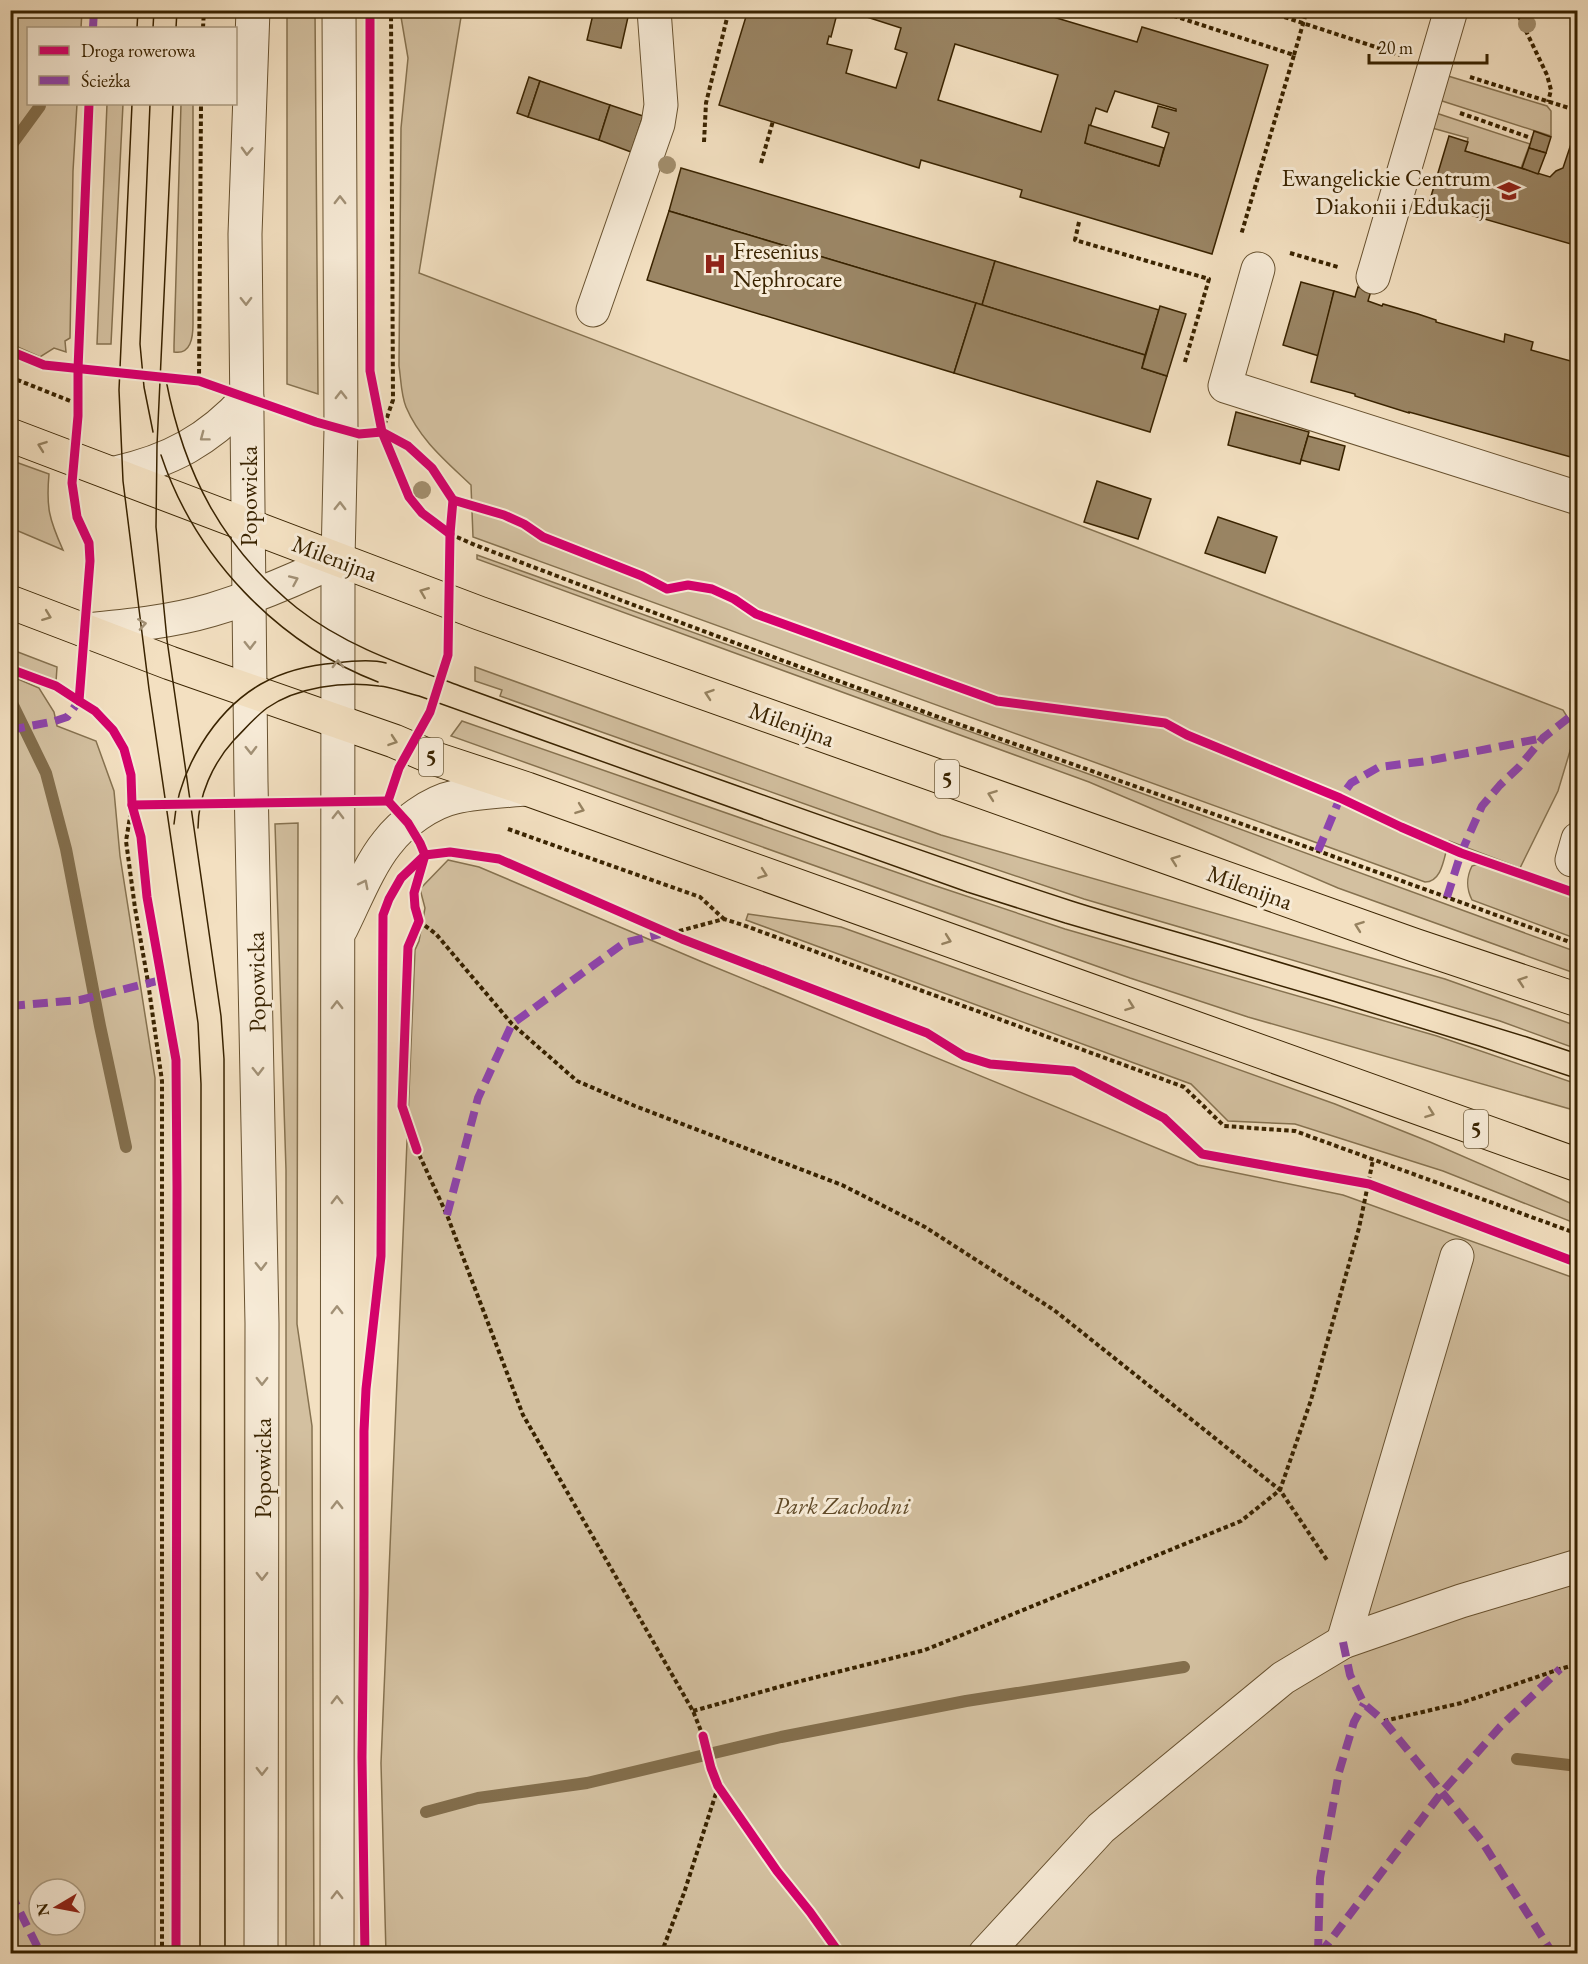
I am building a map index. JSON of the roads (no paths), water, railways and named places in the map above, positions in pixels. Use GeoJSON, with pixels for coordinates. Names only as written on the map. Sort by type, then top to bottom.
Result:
{"type":"FeatureCollection","features":[{"type":"Feature","properties":{"kind":"main road","name":"Milenijna"},"geometry":{"type":"LineString","coordinates":[[10,435],[479,613],[1414,945],[1578,1000]]}},
{"type":"Feature","properties":{"kind":"main road","name":"5"},"geometry":{"type":"LineString","coordinates":[[10,602],[170,663],[411,748],[436,759],[1578,1165]]}},
{"type":"Feature","properties":{"kind":"street","name":"Popowicka"},"geometry":{"type":"LineString","coordinates":[[253,10],[245,234],[247,524],[262,1323],[261,1953]]}},
{"type":"Feature","properties":{"kind":"street"},"geometry":{"type":"LineString","coordinates":[[337,1953],[337,936],[338,559],[341,429],[339,10]]}},
{"type":"Feature","properties":{"kind":"street"},"geometry":{"type":"LineString","coordinates":[[593,310],[658,124],[662,105],[654,10]]}},
{"type":"Feature","properties":{"kind":"street"},"geometry":{"type":"LineString","coordinates":[[1373,277],[1451,10]]}},
{"type":"Feature","properties":{"kind":"street"},"geometry":{"type":"LineString","coordinates":[[1253,255],[1226,386],[1578,498]]}},
{"type":"Feature","properties":{"kind":"street"},"geometry":{"type":"LineString","coordinates":[[114,473],[144,467],[173,456],[199,441],[233,414],[247,398]]}},
{"type":"Feature","properties":{"kind":"street"},"geometry":{"type":"LineString","coordinates":[[84,630],[126,627],[209,610],[249,598],[338,559]]}},
{"type":"Feature","properties":{"kind":"street"},"geometry":{"type":"LineString","coordinates":[[337,936],[380,853],[388,841],[416,815],[436,803],[455,796],[525,789]]}},
{"type":"Feature","properties":{"kind":"street"},"geometry":{"type":"LineString","coordinates":[[1343,1642],[1457,1256]]}},
{"type":"Feature","properties":{"kind":"street"},"geometry":{"type":"LineString","coordinates":[[985,1953],[1101,1828],[1283,1678],[1343,1642],[1461,1600],[1578,1566]]}},
{"type":"Feature","properties":{"kind":"waterway"},"geometry":{"type":"LineString","coordinates":[[10,147],[40,106]]}},
{"type":"Feature","properties":{"kind":"waterway"},"geometry":{"type":"LineString","coordinates":[[10,699],[46,773],[66,849],[126,1147]]}},
{"type":"Feature","properties":{"kind":"waterway"},"geometry":{"type":"LineString","coordinates":[[426,1812],[478,1798],[587,1783],[781,1737],[966,1701],[1184,1667]]}},
{"type":"Feature","properties":{"kind":"waterway"},"geometry":{"type":"LineString","coordinates":[[1517,1759],[1578,1766]]}},
{"type":"Feature","properties":{"kind":"tram line"},"geometry":{"type":"LineString","coordinates":[[137,27],[138,10]]}},
{"type":"Feature","properties":{"kind":"tram line"},"geometry":{"type":"LineString","coordinates":[[153,27],[154,10]]}},
{"type":"Feature","properties":{"kind":"tram line"},"geometry":{"type":"LineString","coordinates":[[176,27],[177,10]]}},
{"type":"Feature","properties":{"kind":"tram line"},"geometry":{"type":"LineString","coordinates":[[132,105],[119,390],[123,481],[149,689],[198,1023],[201,1084],[200,1954]]}},
{"type":"Feature","properties":{"kind":"tram line"},"geometry":{"type":"LineString","coordinates":[[150,105],[140,344],[144,387],[153,432]]}},
{"type":"Feature","properties":{"kind":"tram line"},"geometry":{"type":"LineString","coordinates":[[173,105],[157,445],[156,527],[167,640],[221,1016],[224,1059],[225,1954]]}},
{"type":"Feature","properties":{"kind":"tram line"},"geometry":{"type":"LineString","coordinates":[[166,380],[184,447],[210,506],[227,534],[247,560],[297,608],[355,644],[417,670],[631,748],[1017,883],[1578,1054]]}},
{"type":"Feature","properties":{"kind":"tram line"},"geometry":{"type":"LineString","coordinates":[[161,455],[176,492],[195,528],[244,592],[274,620],[306,644],[341,665],[378,682]]}},
{"type":"Feature","properties":{"kind":"tram line"},"geometry":{"type":"LineString","coordinates":[[174,824],[183,784],[201,744],[228,710],[244,696],[270,679],[307,667],[355,661],[386,663]]}},
{"type":"Feature","properties":{"kind":"tram line"},"geometry":{"type":"LineString","coordinates":[[198,828],[204,792],[213,770],[226,749],[267,708],[292,695],[321,687],[351,684],[384,687],[419,696],[967,892],[1333,1001],[1578,1079]]}},
{"type":"Feature","properties":{"kind":"place","name":"Ewangelickie Centrum Diakonii i Edukacji"},"geometry":{"type":"Point","coordinates":[1509,191]}},
{"type":"Feature","properties":{"kind":"place","name":"Fresenius Nephrocare"},"geometry":{"type":"Point","coordinates":[715,264]}},
{"type":"Feature","properties":{"kind":"park label","name":"Park Zachodni"},"geometry":{"type":"Point","coordinates":[842,1505]}}]}
